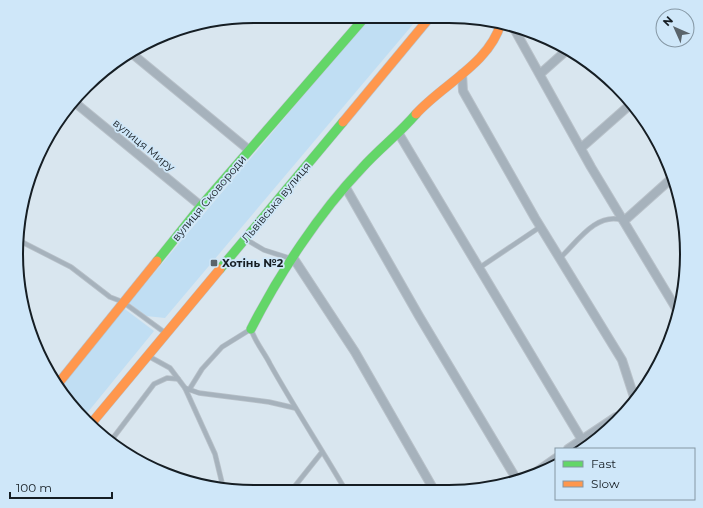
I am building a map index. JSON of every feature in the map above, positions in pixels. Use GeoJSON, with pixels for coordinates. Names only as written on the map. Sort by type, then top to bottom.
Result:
{"type":"FeatureCollection","features":[{"type":"Feature","properties":{"kind":"street","name":"вулиця Сковороди"},"geometry":{"type":"LineString","coordinates":[[60,380],[201,206],[360,23]]}},
{"type":"Feature","properties":{"kind":"street","name":"Львівська вулиця"},"geometry":{"type":"LineString","coordinates":[[94,420],[426,23]]}},
{"type":"Feature","properties":{"kind":"street"},"geometry":{"type":"LineString","coordinates":[[251,329],[268,296],[326,210],[346,188],[362,167],[399,134],[420,110],[462,74],[492,44],[499,28]]}},
{"type":"Feature","properties":{"kind":"street"},"geometry":{"type":"LineString","coordinates":[[517,33],[581,148],[674,305]]}},
{"type":"Feature","properties":{"kind":"street"},"geometry":{"type":"LineString","coordinates":[[540,74],[563,53]]}},
{"type":"Feature","properties":{"kind":"street"},"geometry":{"type":"LineString","coordinates":[[135,56],[249,150]]}},
{"type":"Feature","properties":{"kind":"street"},"geometry":{"type":"LineString","coordinates":[[462,74],[463,91],[540,227],[622,360],[633,394]]}},
{"type":"Feature","properties":{"kind":"street","name":"вулиця Миру"},"geometry":{"type":"LineString","coordinates":[[78,105],[201,206]]}},
{"type":"Feature","properties":{"kind":"street"},"geometry":{"type":"LineString","coordinates":[[581,148],[627,107]]}},
{"type":"Feature","properties":{"kind":"street"},"geometry":{"type":"LineString","coordinates":[[399,134],[582,440]]}},
{"type":"Feature","properties":{"kind":"street"},"geometry":{"type":"LineString","coordinates":[[624,221],[668,181]]}},
{"type":"Feature","properties":{"kind":"street"},"geometry":{"type":"LineString","coordinates":[[346,188],[419,316],[514,475]]}},
{"type":"Feature","properties":{"kind":"street"},"geometry":{"type":"LineString","coordinates":[[294,259],[355,352],[431,485]]}},
{"type":"Feature","properties":{"kind":"street"},"geometry":{"type":"LineString","coordinates":[[570,448],[604,425]]}},
{"type":"Feature","properties":{"kind":"lane"},"geometry":{"type":"LineString","coordinates":[[559,258],[577,242],[584,232],[600,221],[611,218],[624,221]]}},
{"type":"Feature","properties":{"kind":"lane"},"geometry":{"type":"LineString","coordinates":[[479,268],[540,227]]}},
{"type":"Feature","properties":{"kind":"lane"},"geometry":{"type":"LineString","coordinates":[[245,238],[264,250],[294,259]]}},
{"type":"Feature","properties":{"kind":"lane"},"geometry":{"type":"LineString","coordinates":[[23,242],[71,266],[110,297],[123,302],[166,334]]}},
{"type":"Feature","properties":{"kind":"lane"},"geometry":{"type":"LineString","coordinates":[[187,389],[202,369],[222,347],[251,329],[254,340],[270,363],[295,408],[342,485]]}},
{"type":"Feature","properties":{"kind":"lane"},"geometry":{"type":"LineString","coordinates":[[148,356],[170,368],[187,389],[215,454],[222,483]]}},
{"type":"Feature","properties":{"kind":"lane"},"geometry":{"type":"LineString","coordinates":[[114,437],[154,384],[167,378],[178,378]]}},
{"type":"Feature","properties":{"kind":"lane"},"geometry":{"type":"LineString","coordinates":[[187,389],[199,393],[268,402],[295,408]]}},
{"type":"Feature","properties":{"kind":"lane"},"geometry":{"type":"LineString","coordinates":[[296,485],[322,452]]}},
{"type":"Feature","properties":{"kind":"shaded area"},"geometry":{"type":"Polygon","coordinates":[[[364,23],[414,23],[165,318],[146,316],[129,303],[364,23]]]}},
{"type":"Feature","properties":{"kind":"shaded area"},"geometry":{"type":"Polygon","coordinates":[[[122,307],[154,331],[87,413],[71,395],[61,380],[122,307]]]}},
{"type":"Feature","properties":{"kind":"traffic: fast"},"geometry":{"type":"LineString","coordinates":[[157,261],[201,206],[360,23]]}},
{"type":"Feature","properties":{"kind":"traffic: fast"},"geometry":{"type":"LineString","coordinates":[[251,329],[287,266],[330,204],[369,161],[416,114]]}},
{"type":"Feature","properties":{"kind":"traffic: fast"},"geometry":{"type":"LineString","coordinates":[[220,269],[343,122]]}},
{"type":"Feature","properties":{"kind":"traffic: slow"},"geometry":{"type":"LineString","coordinates":[[343,122],[425,23]]}},
{"type":"Feature","properties":{"kind":"traffic: slow"},"geometry":{"type":"LineString","coordinates":[[416,114],[476,62],[495,37],[499,28]]}},
{"type":"Feature","properties":{"kind":"traffic: slow"},"geometry":{"type":"LineString","coordinates":[[61,380],[157,261]]}},
{"type":"Feature","properties":{"kind":"traffic: slow"},"geometry":{"type":"LineString","coordinates":[[94,420],[220,269]]}},
{"type":"Feature","properties":{"kind":"place","name":"Хотінь №2"},"geometry":{"type":"Point","coordinates":[214,263]}}]}
